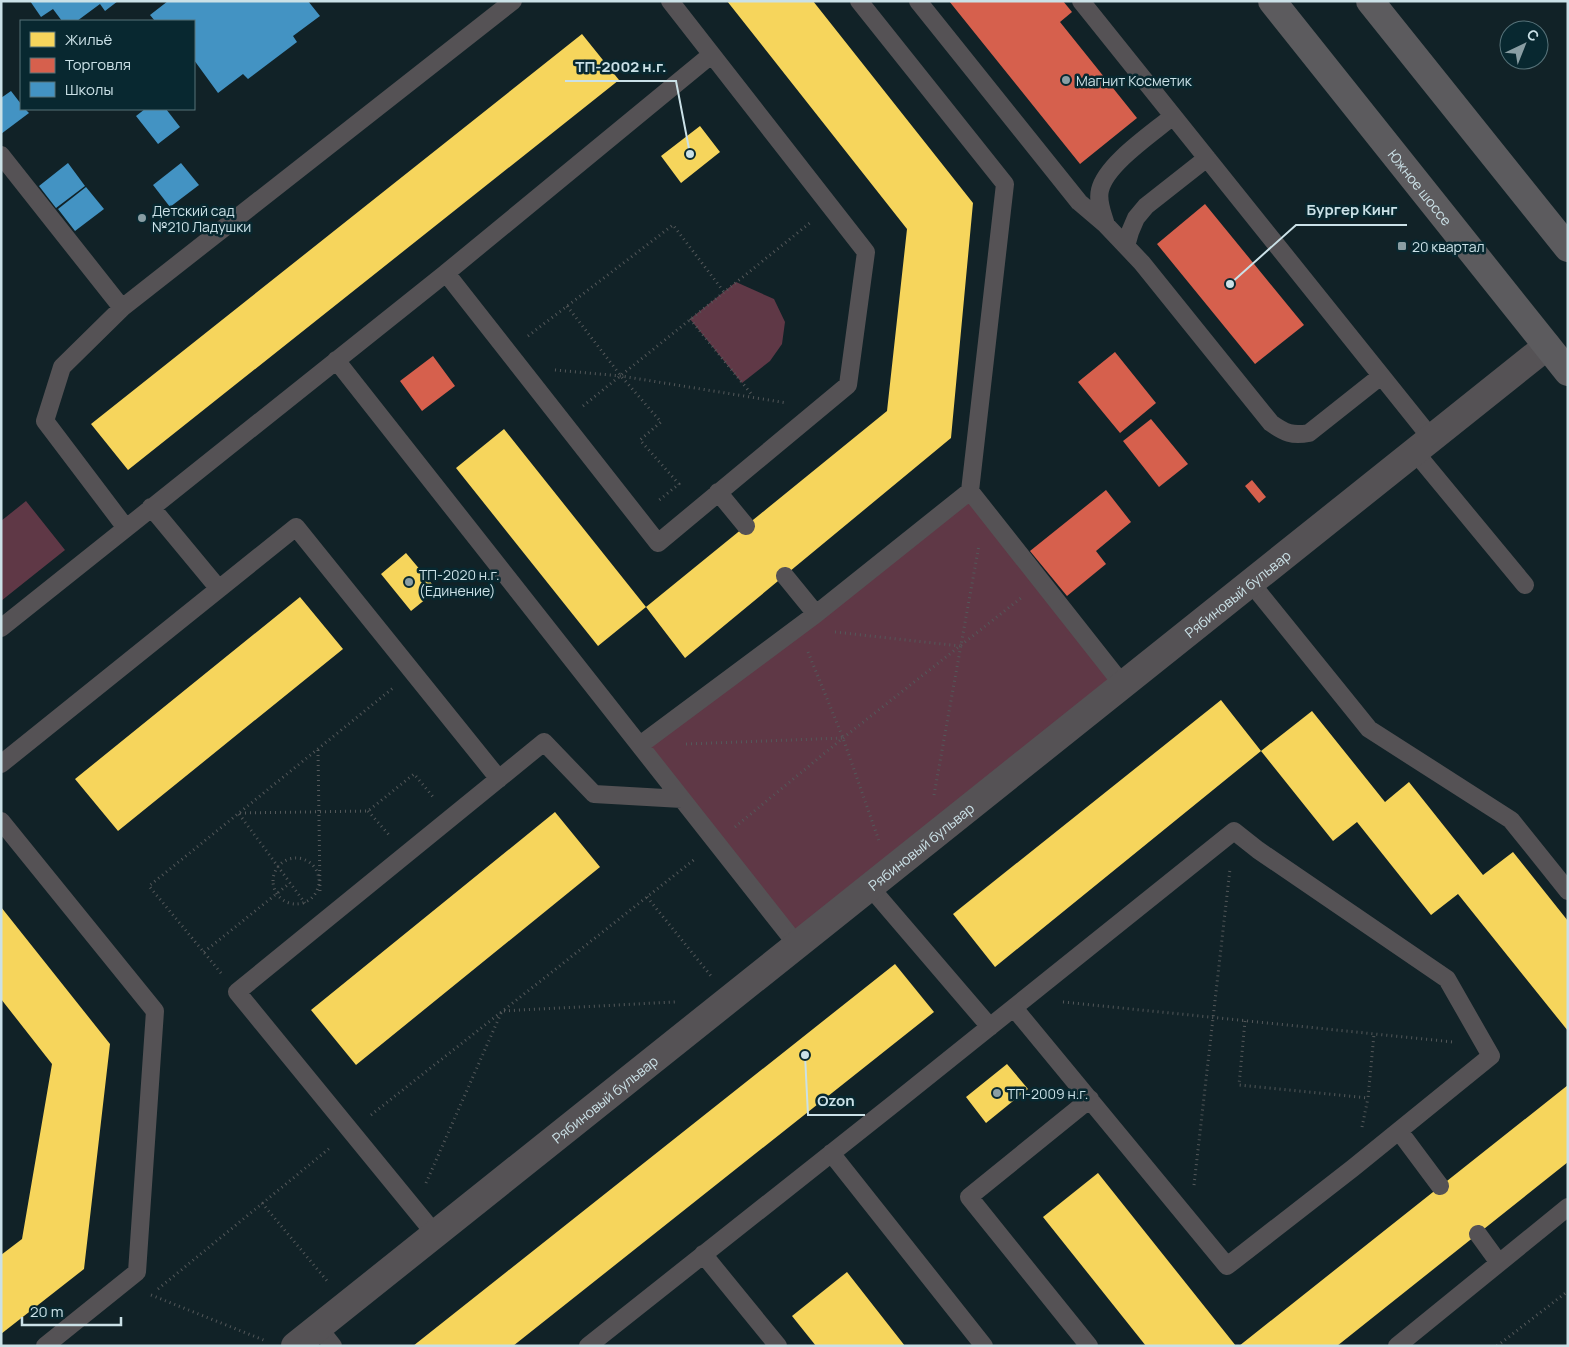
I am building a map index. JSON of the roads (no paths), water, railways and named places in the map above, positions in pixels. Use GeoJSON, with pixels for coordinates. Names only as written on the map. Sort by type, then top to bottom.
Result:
{"type":"FeatureCollection","features":[{"type":"Feature","properties":{"kind":"main road","name":"Южное шоссе"},"geometry":{"type":"LineString","coordinates":[[1272,1],[1568,372]]}},
{"type":"Feature","properties":{"kind":"main road"},"geometry":{"type":"LineString","coordinates":[[1370,1],[1568,248]]}},
{"type":"Feature","properties":{"kind":"street","name":"Рябиновый бульвар"},"geometry":{"type":"LineString","coordinates":[[295,1346],[325,1337],[347,1304],[1547,346]]}},
{"type":"Feature","properties":{"kind":"lane"},"geometry":{"type":"LineString","coordinates":[[126,528],[45,421],[62,366],[122,308],[513,1]]}},
{"type":"Feature","properties":{"kind":"lane"},"geometry":{"type":"LineString","coordinates":[[446,273],[658,543],[848,385],[866,252],[670,1]]}},
{"type":"Feature","properties":{"kind":"lane"},"geometry":{"type":"LineString","coordinates":[[859,1],[1004,184],[970,491],[1123,685]]}},
{"type":"Feature","properties":{"kind":"lane"},"geometry":{"type":"LineString","coordinates":[[918,1],[1079,202],[1106,225],[1142,263],[1271,423],[1283,432],[1296,435],[1309,433],[1381,376]]}},
{"type":"Feature","properties":{"kind":"lane"},"geometry":{"type":"LineString","coordinates":[[1082,1],[1381,376],[1423,446],[1525,585]]}},
{"type":"Feature","properties":{"kind":"lane"},"geometry":{"type":"LineString","coordinates":[[1,628],[446,273],[711,55]]}},
{"type":"Feature","properties":{"kind":"lane"},"geometry":{"type":"LineString","coordinates":[[1106,225],[1100,204],[1100,190],[1110,171],[1126,154],[1173,116]]}},
{"type":"Feature","properties":{"kind":"lane"},"geometry":{"type":"LineString","coordinates":[[1,155],[122,308]]}},
{"type":"Feature","properties":{"kind":"lane"},"geometry":{"type":"LineString","coordinates":[[1126,246],[1136,218],[1146,206],[1207,158]]}},
{"type":"Feature","properties":{"kind":"lane"},"geometry":{"type":"LineString","coordinates":[[336,360],[798,945]]}},
{"type":"Feature","properties":{"kind":"lane"},"geometry":{"type":"LineString","coordinates":[[640,746],[798,628],[970,491]]}},
{"type":"Feature","properties":{"kind":"lane"},"geometry":{"type":"LineString","coordinates":[[718,492],[746,526]]}},
{"type":"Feature","properties":{"kind":"lane"},"geometry":{"type":"LineString","coordinates":[[151,507],[219,589]]}},
{"type":"Feature","properties":{"kind":"lane"},"geometry":{"type":"LineString","coordinates":[[1,764],[296,527],[499,779]]}},
{"type":"Feature","properties":{"kind":"lane"},"geometry":{"type":"LineString","coordinates":[[785,576],[816,614]]}},
{"type":"Feature","properties":{"kind":"lane"},"geometry":{"type":"LineString","coordinates":[[1252,582],[1369,728],[1511,820],[1568,891]]}},
{"type":"Feature","properties":{"kind":"lane"},"geometry":{"type":"LineString","coordinates":[[435,1234],[237,992],[544,742],[594,794],[682,799]]}},
{"type":"Feature","properties":{"kind":"lane"},"geometry":{"type":"LineString","coordinates":[[1,821],[155,1010],[137,1272],[45,1346]]}},
{"type":"Feature","properties":{"kind":"lane"},"geometry":{"type":"LineString","coordinates":[[588,1346],[1234,831],[1258,850],[1447,979],[1491,1056],[1227,1266],[1090,1099],[1020,1003]]}},
{"type":"Feature","properties":{"kind":"lane"},"geometry":{"type":"LineString","coordinates":[[880,879],[990,1027]]}},
{"type":"Feature","properties":{"kind":"lane"},"geometry":{"type":"LineString","coordinates":[[1088,1346],[969,1198],[1090,1099]]}},
{"type":"Feature","properties":{"kind":"lane"},"geometry":{"type":"LineString","coordinates":[[1399,1131],[1440,1186]]}},
{"type":"Feature","properties":{"kind":"lane"},"geometry":{"type":"LineString","coordinates":[[832,1153],[984,1346]]}},
{"type":"Feature","properties":{"kind":"lane"},"geometry":{"type":"LineString","coordinates":[[1397,1346],[1568,1207]]}},
{"type":"Feature","properties":{"kind":"lane"},"geometry":{"type":"LineString","coordinates":[[1478,1234],[1499,1263]]}},
{"type":"Feature","properties":{"kind":"lane"},"geometry":{"type":"LineString","coordinates":[[703,1254],[778,1346]]}},
{"type":"Feature","properties":{"kind":"place","name":"Магнит Косметик"},"geometry":{"type":"Point","coordinates":[1066,80]}},
{"type":"Feature","properties":{"kind":"place","name":"ТП-2002 н.г."},"geometry":{"type":"Point","coordinates":[690,154]}},
{"type":"Feature","properties":{"kind":"place","name":"Детский сад №210 Ладушки"},"geometry":{"type":"Point","coordinates":[142,218]}},
{"type":"Feature","properties":{"kind":"place","name":"20 квартал"},"geometry":{"type":"Point","coordinates":[1402,246]}},
{"type":"Feature","properties":{"kind":"place","name":"Бургер Кинг"},"geometry":{"type":"Point","coordinates":[1230,284]}},
{"type":"Feature","properties":{"kind":"place","name":"ТП-2020 н.г. (Единение)"},"geometry":{"type":"Point","coordinates":[409,582]}},
{"type":"Feature","properties":{"kind":"place","name":"Ozon"},"geometry":{"type":"Point","coordinates":[805,1055]}},
{"type":"Feature","properties":{"kind":"place","name":"ТП-2009 н.г."},"geometry":{"type":"Point","coordinates":[997,1093]}}]}
